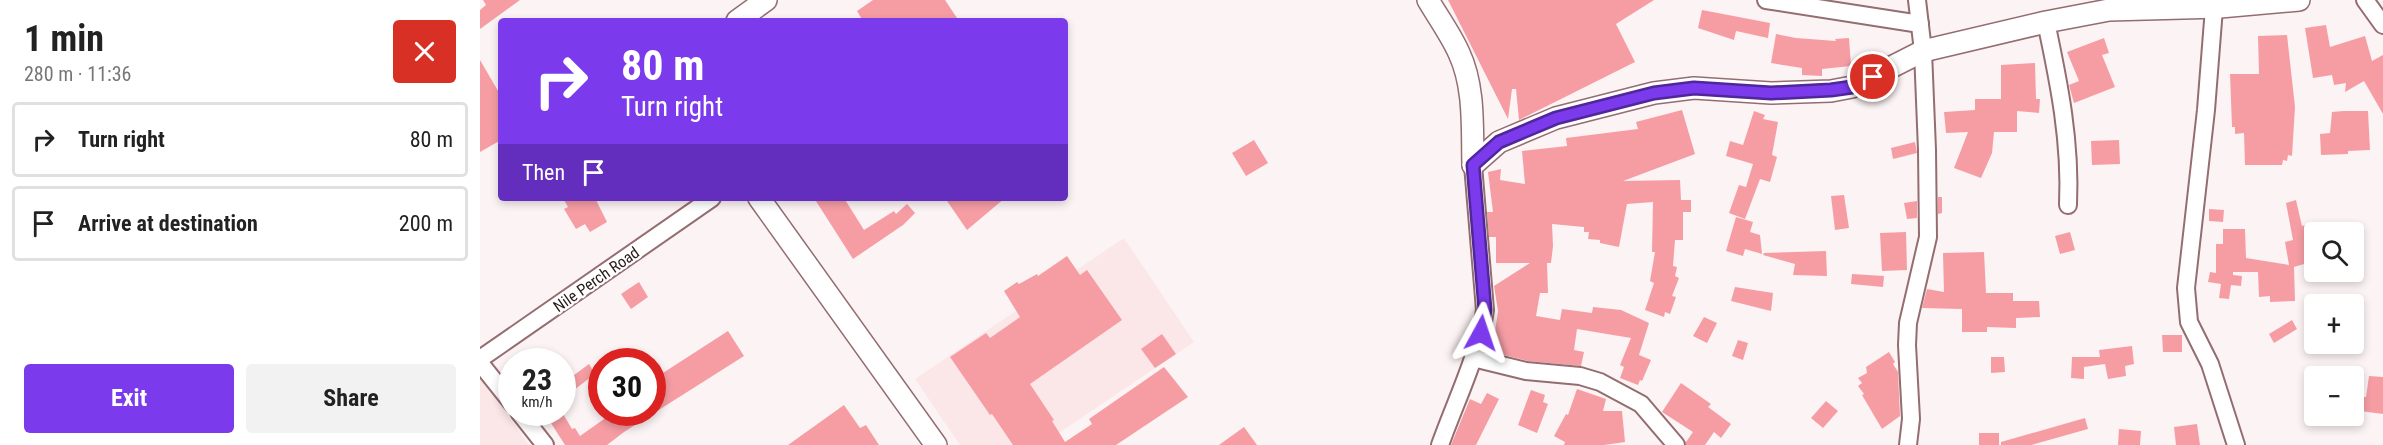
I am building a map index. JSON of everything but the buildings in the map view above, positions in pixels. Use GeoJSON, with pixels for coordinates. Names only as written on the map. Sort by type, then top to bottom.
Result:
{"type":"FeatureCollection","features":[{"type":"Feature","properties":{"kind":"street"},"geometry":{"type":"LineString","coordinates":[[741,18],[766,0]]}},
{"type":"Feature","properties":{"kind":"street"},"geometry":{"type":"LineString","coordinates":[[1428,0],[1459,52],[1471,96],[1473,165],[1485,310],[1473,358],[1440,445]]}},
{"type":"Feature","properties":{"kind":"street"},"geometry":{"type":"LineString","coordinates":[[1766,0],[1802,3],[1920,24]]}},
{"type":"Feature","properties":{"kind":"street"},"geometry":{"type":"LineString","coordinates":[[1908,445],[1911,419],[1908,323],[1928,237],[1923,51],[1917,0]]}},
{"type":"Feature","properties":{"kind":"street"},"geometry":{"type":"LineString","coordinates":[[1473,165],[1499,142],[1556,118],[1654,93],[1694,88],[1771,93],[1852,87],[1923,51],[2107,5],[2218,5],[2299,0]]}},
{"type":"Feature","properties":{"kind":"street"},"geometry":{"type":"LineString","coordinates":[[2365,0],[2383,25]]}},
{"type":"Feature","properties":{"kind":"street"},"geometry":{"type":"LineString","coordinates":[[2218,5],[2186,288],[2189,322],[2210,364],[2236,445]]}},
{"type":"Feature","properties":{"kind":"street"},"geometry":{"type":"LineString","coordinates":[[2046,22],[2067,135],[2070,166],[2068,205]]}},
{"type":"Feature","properties":{"kind":"street","name":"Nile Perch Road"},"geometry":{"type":"LineString","coordinates":[[480,361],[708,201]]}},
{"type":"Feature","properties":{"kind":"street"},"geometry":{"type":"LineString","coordinates":[[761,201],[936,445]]}},
{"type":"Feature","properties":{"kind":"street"},"geometry":{"type":"LineString","coordinates":[[1473,358],[1526,370],[1580,376],[1600,382],[1641,404],[1676,445]]}},
{"type":"Feature","properties":{"kind":"street"},"geometry":{"type":"LineString","coordinates":[[480,361],[498,385]]}},
{"type":"Feature","properties":{"kind":"street"},"geometry":{"type":"LineString","coordinates":[[530,426],[545,445]]}},
{"type":"Feature","properties":{"kind":"shaded area"},"geometry":{"type":"Polygon","coordinates":[[[1124,238],[1194,342],[1041,445],[960,445],[915,379],[1124,238]]]}},
{"type":"Feature","properties":{"kind":"shaded area"},"geometry":{"type":"Polygon","coordinates":[[[480,376],[498,401],[498,426],[516,426],[529,445],[480,445],[480,376]]]}},
{"type":"Feature","properties":{"kind":"route"},"geometry":{"type":"LineString","coordinates":[[1481,333],[1485,310],[1473,165],[1499,142],[1556,118],[1654,93],[1694,88],[1771,93],[1810,92],[1852,87],[1873,77]]}}]}
